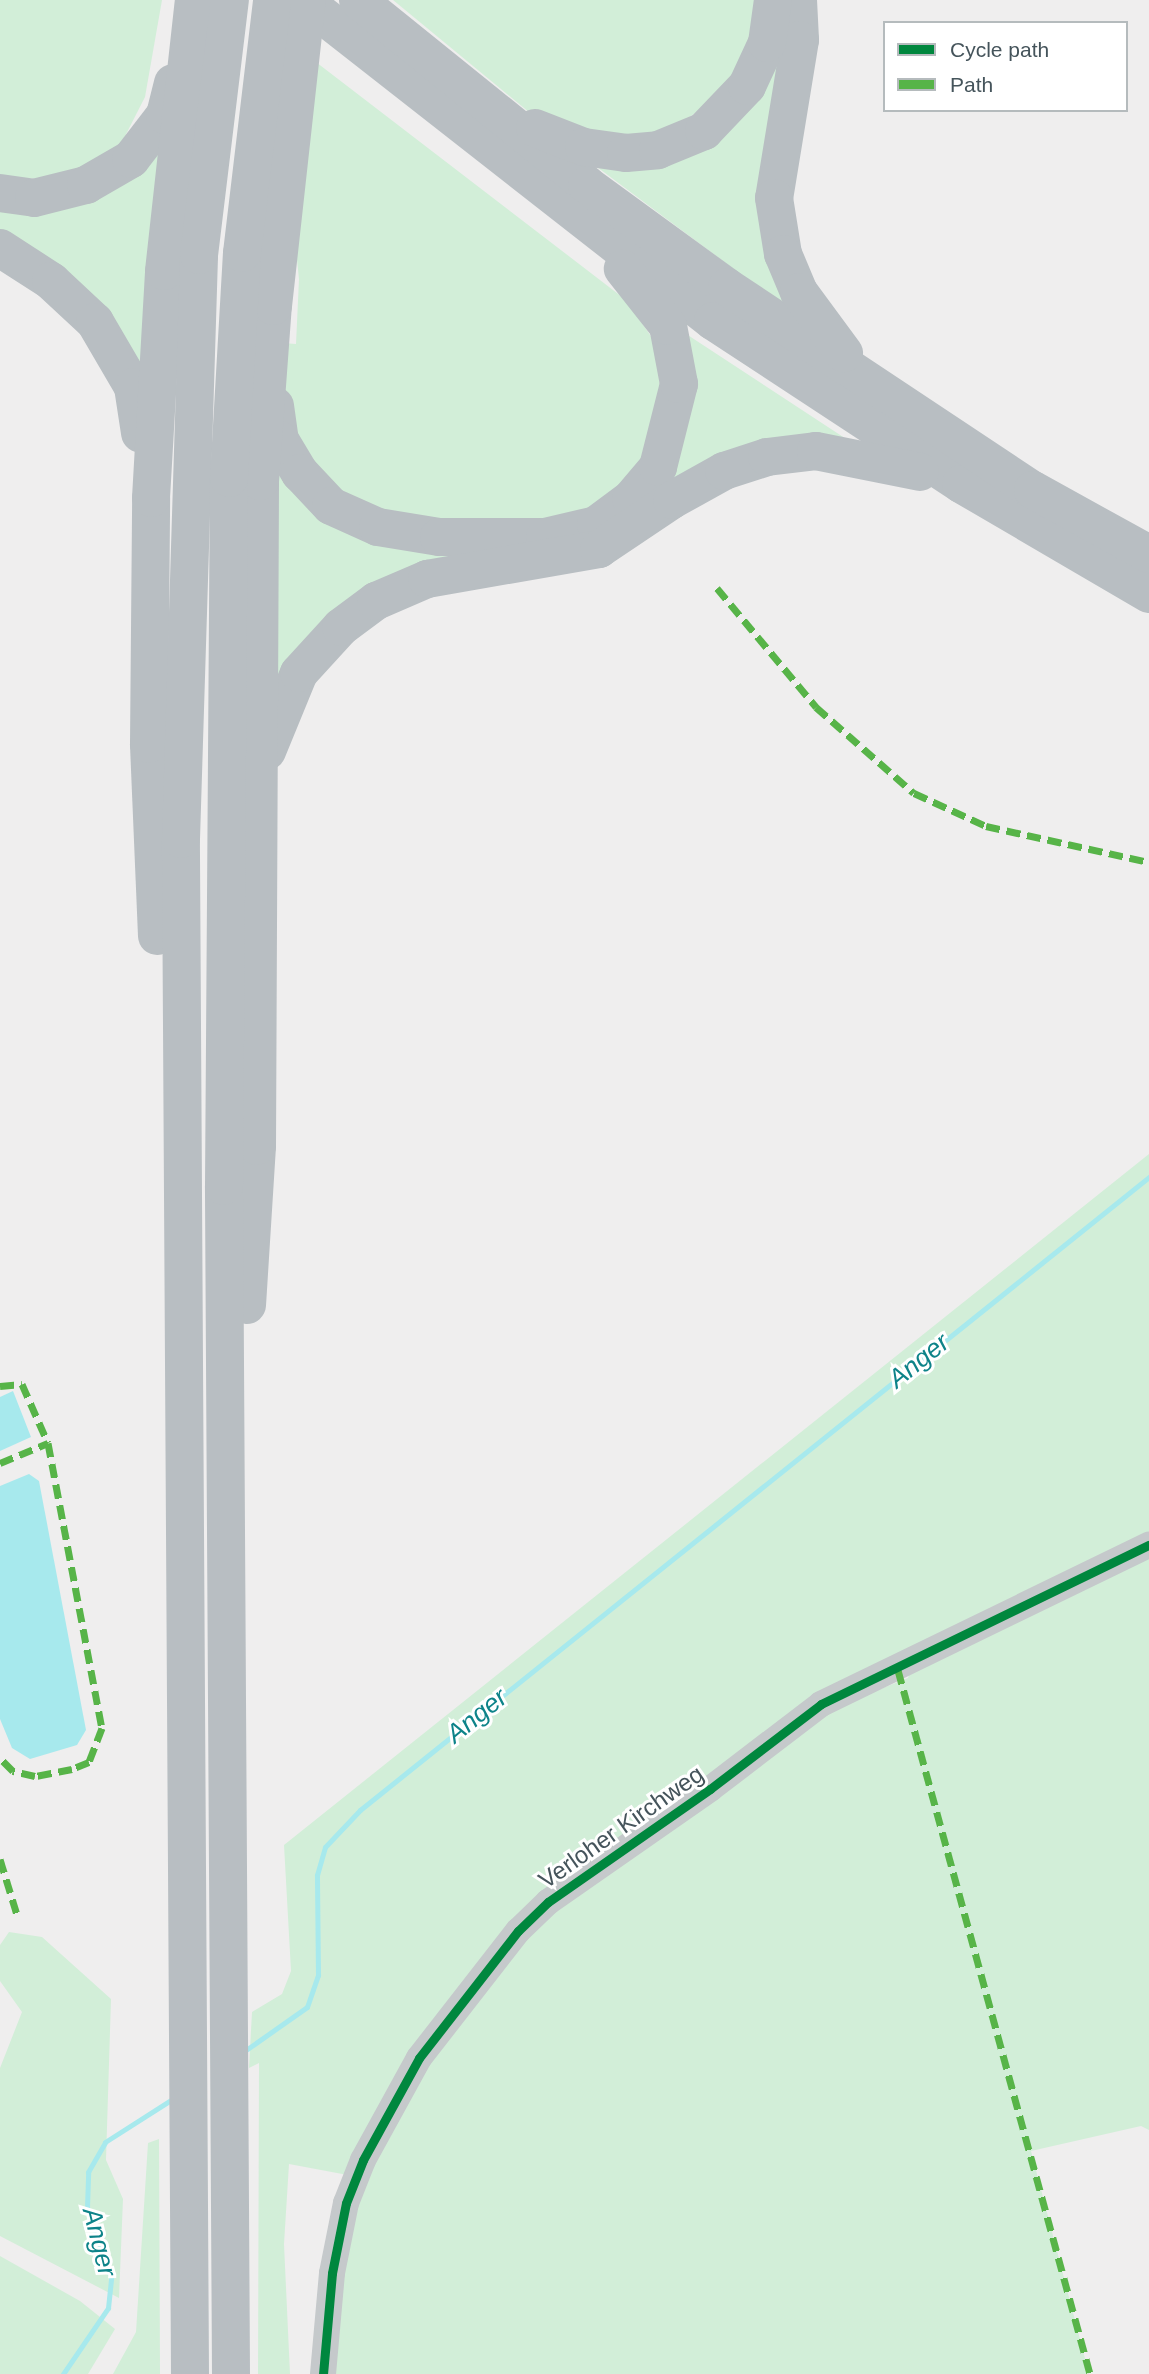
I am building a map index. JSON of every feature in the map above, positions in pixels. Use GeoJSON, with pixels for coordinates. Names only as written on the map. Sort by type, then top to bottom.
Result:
{"type":"FeatureCollection","features":[{"type":"Feature","properties":{"kind":"highway"},"geometry":{"type":"LineString","coordinates":[[0,193],[34,198],[86,185],[131,159],[165,115],[194,0]]}},
{"type":"Feature","properties":{"kind":"highway"},"geometry":{"type":"LineString","coordinates":[[182,1196],[157,944],[149,744],[151,498],[164,271],[194,0]]}},
{"type":"Feature","properties":{"kind":"highway"},"geometry":{"type":"LineString","coordinates":[[190,2374],[182,1196],[189,472],[199,255],[230,0]]}},
{"type":"Feature","properties":{"kind":"highway"},"geometry":{"type":"LineString","coordinates":[[231,2374],[229,478],[242,253],[272,0]]}},
{"type":"Feature","properties":{"kind":"highway"},"geometry":{"type":"LineString","coordinates":[[228,1492],[257,1159],[260,481],[273,306],[305,0],[349,15],[481,101],[587,185],[872,387],[1043,496],[1149,554]]}},
{"type":"Feature","properties":{"kind":"highway"},"geometry":{"type":"LineString","coordinates":[[481,101],[584,147],[626,153],[658,150],[704,131],[747,86],[767,43],[773,0]]}},
{"type":"Feature","properties":{"kind":"highway"},"geometry":{"type":"LineString","coordinates":[[798,0],[800,40],[774,198],[783,254],[820,325],[872,387]]}},
{"type":"Feature","properties":{"kind":"highway"},"geometry":{"type":"LineString","coordinates":[[349,15],[554,197],[713,321],[961,484],[1149,594]]}},
{"type":"Feature","properties":{"kind":"highway"},"geometry":{"type":"LineString","coordinates":[[273,306],[274,401],[281,440],[300,473],[331,506],[378,527],[439,537],[545,537],[596,525],[631,499],[658,467],[679,384],[668,326],[554,197]]}},
{"type":"Feature","properties":{"kind":"highway"},"geometry":{"type":"LineString","coordinates":[[0,248],[51,281],[95,322],[133,387],[151,498]]}},
{"type":"Feature","properties":{"kind":"highway"},"geometry":{"type":"LineString","coordinates":[[258,823],[267,753],[299,673],[341,627],[376,601],[427,579],[598,549],[682,494],[767,457],[816,451],[873,458],[961,484]]}},
{"type":"Feature","properties":{"kind":"street","name":"Verloher Kirchweg"},"geometry":{"type":"LineString","coordinates":[[323,2374],[332,2273],[346,2203],[363,2160],[419,2058],[518,1931],[548,1902],[710,1789],[821,1703],[1149,1545]]}},
{"type":"Feature","properties":{"kind":"green space"},"geometry":{"type":"Polygon","coordinates":[[[0,0],[162,0],[145,97],[119,148],[75,178],[0,179],[0,0]]]}},
{"type":"Feature","properties":{"kind":"green space"},"geometry":{"type":"Polygon","coordinates":[[[393,0],[763,0],[739,82],[653,143],[547,127],[393,0]]]}},
{"type":"Feature","properties":{"kind":"green space"},"geometry":{"type":"Polygon","coordinates":[[[777,44],[786,68],[798,317],[597,167],[636,171],[777,44]]]}},
{"type":"Feature","properties":{"kind":"green space"},"geometry":{"type":"Polygon","coordinates":[[[312,59],[626,300],[657,345],[663,431],[622,494],[542,530],[380,520],[307,468],[282,399],[283,343],[296,344],[299,279],[293,221],[312,59]]]}},
{"type":"Feature","properties":{"kind":"green space"},"geometry":{"type":"Polygon","coordinates":[[[165,140],[145,394],[0,237],[0,203],[165,140]]]}},
{"type":"Feature","properties":{"kind":"green space"},"geometry":{"type":"Polygon","coordinates":[[[674,326],[863,450],[818,444],[644,514],[674,326]]]}},
{"type":"Feature","properties":{"kind":"green space"},"geometry":{"type":"Polygon","coordinates":[[[270,459],[290,487],[507,552],[423,569],[265,705],[270,459]]]}},
{"type":"Feature","properties":{"kind":"green space"},"geometry":{"type":"Polygon","coordinates":[[[1149,1154],[1149,1542],[820,1701],[515,1928],[353,2176],[289,2164],[284,2244],[290,2374],[258,2374],[259,2063],[249,2068],[252,2012],[282,1994],[291,1971],[284,1845],[1149,1154]]]}},
{"type":"Feature","properties":{"kind":"green space"},"geometry":{"type":"Polygon","coordinates":[[[1149,1548],[1149,2130],[1141,2126],[1031,2151],[1089,2374],[327,2374],[332,2314],[375,2137],[522,1930],[790,1725],[908,1678],[910,1671],[1149,1548]]]}},
{"type":"Feature","properties":{"kind":"green space"},"geometry":{"type":"Polygon","coordinates":[[[9,1932],[42,1937],[111,1999],[106,2160],[123,2199],[119,2298],[0,2236],[0,2068],[22,2012],[0,1981],[0,1945],[9,1932]]]}},
{"type":"Feature","properties":{"kind":"green space"},"geometry":{"type":"Polygon","coordinates":[[[159,2139],[160,2374],[113,2374],[136,2332],[148,2143],[159,2139]]]}},
{"type":"Feature","properties":{"kind":"green space"},"geometry":{"type":"Polygon","coordinates":[[[0,2256],[80,2301],[115,2329],[88,2374],[0,2374],[0,2256]]]}},
{"type":"Feature","properties":{"kind":"water"},"geometry":{"type":"Polygon","coordinates":[[[13,1391],[31,1437],[0,1451],[0,1397],[13,1391]]]}},
{"type":"Feature","properties":{"kind":"water"},"geometry":{"type":"Polygon","coordinates":[[[29,1474],[39,1481],[86,1730],[77,1745],[30,1759],[12,1748],[0,1719],[0,1486],[29,1474]]]}},
{"type":"Feature","properties":{"kind":"waterway","name":"Anger"},"geometry":{"type":"LineString","coordinates":[[243,2052],[307,2007],[318,1975],[317,1875],[325,1847],[360,1810],[1149,1177]]}},
{"type":"Feature","properties":{"kind":"waterway","name":"Anger"},"geometry":{"type":"LineString","coordinates":[[63,2374],[108,2308],[111,2278],[87,2207],[88,2172],[105,2142],[174,2098]]}},
{"type":"Feature","properties":{"kind":"marked path"},"geometry":{"type":"LineString","coordinates":[[717,588],[816,707],[914,793],[986,826],[1149,862]]}},
{"type":"Feature","properties":{"kind":"marked path"},"geometry":{"type":"LineString","coordinates":[[0,1386],[22,1384],[48,1443],[102,1728],[89,1762],[72,1769],[35,1776],[13,1771],[0,1758]]}},
{"type":"Feature","properties":{"kind":"marked path"},"geometry":{"type":"LineString","coordinates":[[0,1463],[48,1443]]}},
{"type":"Feature","properties":{"kind":"marked path"},"geometry":{"type":"LineString","coordinates":[[898,1670],[1090,2374]]}},
{"type":"Feature","properties":{"kind":"marked path"},"geometry":{"type":"LineString","coordinates":[[0,1859],[18,1918]]}},
{"type":"Feature","properties":{"kind":"cycle path"},"geometry":{"type":"LineString","coordinates":[[323,2374],[332,2273],[346,2203],[363,2160],[419,2058],[518,1931],[548,1902],[710,1789],[821,1704],[1149,1545]]}}]}
